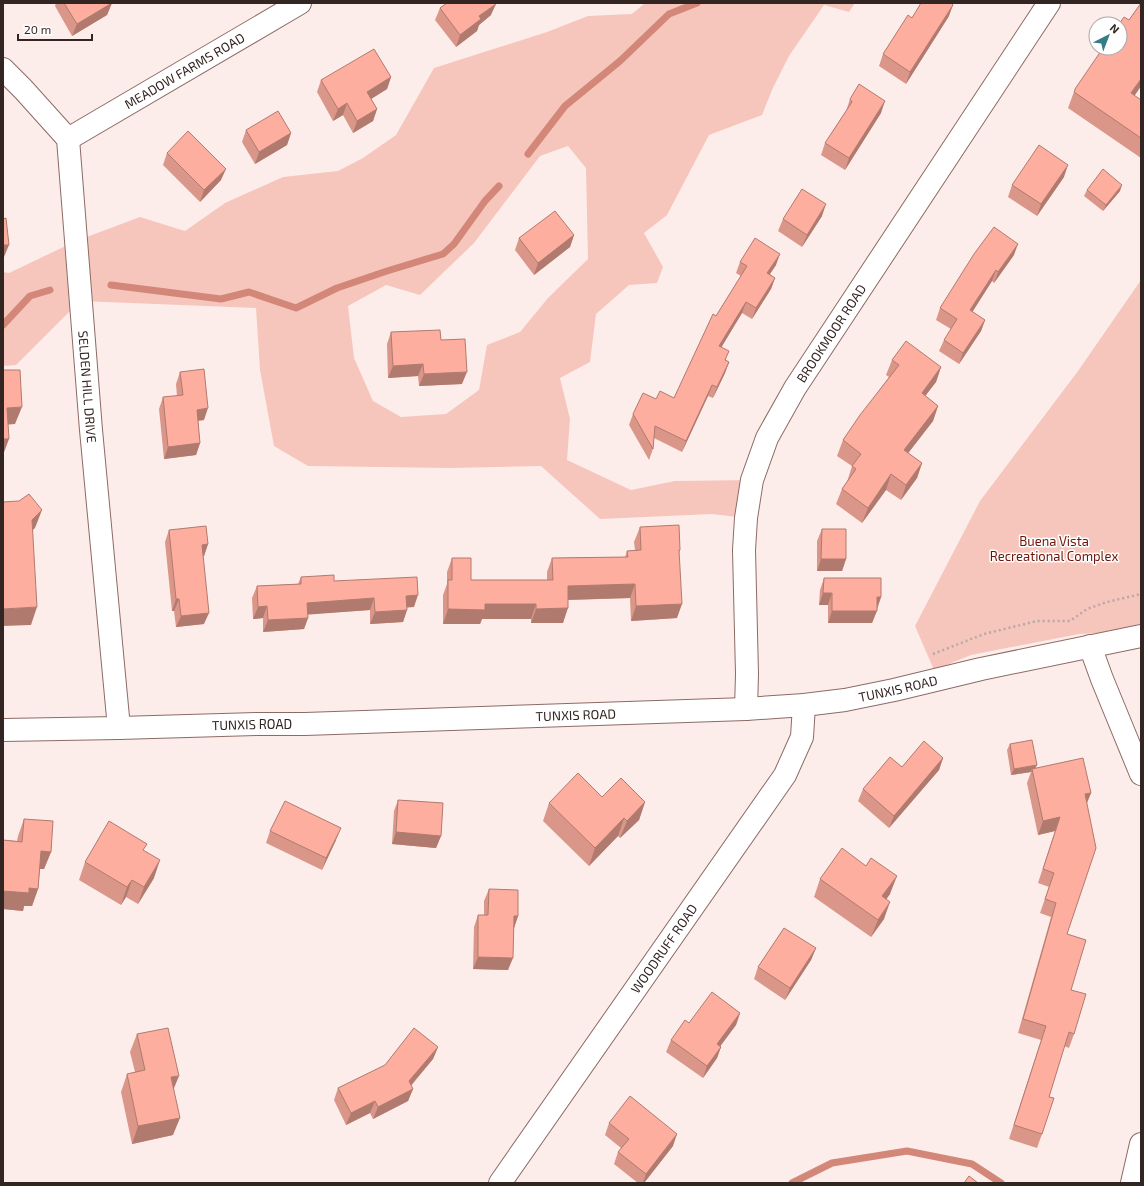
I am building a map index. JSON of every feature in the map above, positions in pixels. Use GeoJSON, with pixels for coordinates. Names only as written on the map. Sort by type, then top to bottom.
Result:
{"type":"FeatureCollection","features":[{"type":"Feature","properties":{"kind":"street","name":"MEADOW FARMS ROAD"},"geometry":{"type":"LineString","coordinates":[[68,139],[300,3]]}},
{"type":"Feature","properties":{"kind":"street","name":"BROOKMOOR ROAD"},"geometry":{"type":"LineString","coordinates":[[746,709],[747,674],[744,550],[746,518],[752,480],[767,438],[795,388],[1050,3]]}},
{"type":"Feature","properties":{"kind":"street"},"geometry":{"type":"LineString","coordinates":[[3,69],[24,89],[68,139]]}},
{"type":"Feature","properties":{"kind":"street","name":"SELDEN HILL DRIVE"},"geometry":{"type":"LineString","coordinates":[[68,139],[91,430],[119,728]]}},
{"type":"Feature","properties":{"kind":"street","name":"TUNXIS ROAD"},"geometry":{"type":"LineString","coordinates":[[3,730],[305,724],[746,709],[804,705],[845,700],[894,690],[981,669],[1141,636]]}},
{"type":"Feature","properties":{"kind":"street"},"geometry":{"type":"LineString","coordinates":[[1090,646],[1141,774]]}},
{"type":"Feature","properties":{"kind":"street","name":"WOODRUFF ROAD"},"geometry":{"type":"LineString","coordinates":[[500,1183],[785,775],[802,737],[804,705]]}},
{"type":"Feature","properties":{"kind":"street"},"geometry":{"type":"LineString","coordinates":[[1132,1183],[1141,1144]]}},
{"type":"Feature","properties":{"kind":"path"},"geometry":{"type":"LineString","coordinates":[[930,656],[984,634],[1037,621],[1070,621],[1087,609],[1107,602],[1141,594]]}},
{"type":"Feature","properties":{"kind":"green space"},"geometry":{"type":"Polygon","coordinates":[[[645,3],[855,3],[849,12],[824,5],[789,56],[772,90],[762,115],[709,135],[667,215],[644,233],[663,267],[657,283],[629,285],[596,314],[590,362],[560,378],[570,419],[567,460],[631,490],[675,481],[752,480],[746,518],[712,514],[600,519],[541,466],[450,468],[308,466],[274,446],[260,370],[256,308],[80,301],[16,365],[3,366],[3,272],[9,273],[76,241],[140,217],[185,231],[225,203],[283,177],[338,171],[363,158],[396,135],[434,68],[547,32],[588,16],[632,14],[645,3]],[[568,146],[540,156],[474,243],[420,295],[386,285],[348,306],[354,358],[373,401],[401,417],[446,414],[479,390],[487,345],[520,332],[548,298],[588,259],[586,168],[568,146]]]}},
{"type":"Feature","properties":{"kind":"green space","name":"Buena Vista Recreational Complex"},"geometry":{"type":"Polygon","coordinates":[[[1141,280],[1141,623],[1124,632],[1079,634],[971,655],[934,670],[915,626],[980,501],[1078,371],[1141,280]]]}},
{"type":"Feature","properties":{"kind":"building"},"geometry":{"type":"Polygon","coordinates":[[[64,3],[112,3],[77,24],[64,3]]]}},
{"type":"Feature","properties":{"kind":"building"},"geometry":{"type":"Polygon","coordinates":[[[447,3],[496,4],[479,16],[481,19],[460,35],[440,8],[447,3]]]}},
{"type":"Feature","properties":{"kind":"building"},"geometry":{"type":"Polygon","coordinates":[[[921,3],[951,3],[953,5],[910,72],[883,54],[908,15],[912,18],[921,3]]]}},
{"type":"Feature","properties":{"kind":"building"},"geometry":{"type":"Polygon","coordinates":[[[1141,3],[1141,79],[1131,93],[1141,100],[1141,138],[1074,92],[1098,56],[1128,56],[1129,20],[1141,3]]]}},
{"type":"Feature","properties":{"kind":"building"},"geometry":{"type":"Polygon","coordinates":[[[374,49],[391,77],[367,92],[377,109],[357,121],[347,103],[338,109],[321,80],[374,49]]]}},
{"type":"Feature","properties":{"kind":"building"},"geometry":{"type":"Polygon","coordinates":[[[859,84],[885,101],[849,158],[825,143],[852,102],[850,99],[859,84]]]}},
{"type":"Feature","properties":{"kind":"building"},"geometry":{"type":"Polygon","coordinates":[[[278,111],[291,133],[259,152],[246,130],[278,111]]]}},
{"type":"Feature","properties":{"kind":"building"},"geometry":{"type":"Polygon","coordinates":[[[188,131],[226,169],[204,190],[167,153],[188,131]]]}},
{"type":"Feature","properties":{"kind":"building"},"geometry":{"type":"Polygon","coordinates":[[[1039,145],[1068,165],[1041,204],[1012,185],[1039,145]]]}},
{"type":"Feature","properties":{"kind":"building"},"geometry":{"type":"Polygon","coordinates":[[[1103,169],[1122,185],[1106,205],[1087,190],[1103,169]]]}},
{"type":"Feature","properties":{"kind":"building"},"geometry":{"type":"Polygon","coordinates":[[[802,189],[826,204],[807,235],[783,219],[802,189]]]}},
{"type":"Feature","properties":{"kind":"building"},"geometry":{"type":"Polygon","coordinates":[[[555,211],[574,235],[538,263],[519,238],[555,211]]]}},
{"type":"Feature","properties":{"kind":"building"},"geometry":{"type":"Polygon","coordinates":[[[6,218],[9,245],[3,245],[3,219],[6,218]]]}},
{"type":"Feature","properties":{"kind":"building"},"geometry":{"type":"Polygon","coordinates":[[[994,227],[1018,244],[998,272],[996,270],[970,310],[985,320],[963,353],[944,340],[957,319],[940,308],[974,254],[994,227]]]}},
{"type":"Feature","properties":{"kind":"building"},"geometry":{"type":"Polygon","coordinates":[[[755,238],[780,254],[767,273],[775,278],[756,308],[746,302],[719,346],[729,351],[725,360],[729,362],[717,387],[712,385],[686,441],[655,426],[653,449],[633,414],[643,393],[656,399],[660,391],[674,398],[713,314],[716,316],[747,266],[740,262],[755,238]]]}},
{"type":"Feature","properties":{"kind":"building"},"geometry":{"type":"Polygon","coordinates":[[[440,330],[441,340],[465,339],[467,372],[424,374],[423,364],[393,366],[391,332],[440,330]]]}},
{"type":"Feature","properties":{"kind":"building"},"geometry":{"type":"Polygon","coordinates":[[[906,341],[941,367],[922,393],[938,406],[904,450],[922,463],[906,485],[891,474],[868,508],[842,489],[856,469],[852,466],[861,454],[843,440],[860,415],[899,365],[892,360],[906,341]]]}},
{"type":"Feature","properties":{"kind":"building"},"geometry":{"type":"Polygon","coordinates":[[[204,369],[208,408],[197,410],[200,443],[168,447],[163,397],[183,395],[180,372],[204,369]]]}},
{"type":"Feature","properties":{"kind":"building"},"geometry":{"type":"Polygon","coordinates":[[[3,370],[20,370],[22,407],[7,408],[9,439],[3,439],[3,370]]]}},
{"type":"Feature","properties":{"kind":"building"},"geometry":{"type":"Polygon","coordinates":[[[29,494],[42,510],[32,520],[37,607],[3,609],[3,502],[19,501],[29,494]]]}},
{"type":"Feature","properties":{"kind":"building"},"geometry":{"type":"Polygon","coordinates":[[[679,525],[682,604],[636,606],[635,584],[568,586],[568,608],[536,609],[536,604],[485,604],[485,610],[448,609],[448,580],[452,580],[452,558],[471,558],[471,580],[553,580],[552,558],[628,557],[627,551],[641,550],[640,527],[679,525]]]}},
{"type":"Feature","properties":{"kind":"building"},"geometry":{"type":"Polygon","coordinates":[[[206,526],[208,544],[202,545],[209,613],[181,616],[179,599],[176,599],[169,530],[206,526]]]}},
{"type":"Feature","properties":{"kind":"building"},"geometry":{"type":"Polygon","coordinates":[[[822,529],[846,529],[846,559],[821,559],[822,529]]]}},
{"type":"Feature","properties":{"kind":"building"},"geometry":{"type":"Polygon","coordinates":[[[334,575],[334,581],[417,577],[418,595],[406,596],[407,610],[375,612],[374,598],[307,603],[308,618],[268,620],[267,606],[258,607],[257,586],[301,584],[301,577],[334,575]]]}},
{"type":"Feature","properties":{"kind":"building"},"geometry":{"type":"Polygon","coordinates":[[[824,578],[881,578],[881,597],[877,597],[877,611],[832,611],[832,593],[823,593],[824,578]]]}},
{"type":"Feature","properties":{"kind":"building"},"geometry":{"type":"Polygon","coordinates":[[[1032,740],[1037,765],[1014,769],[1010,744],[1032,740]]]}},
{"type":"Feature","properties":{"kind":"building"},"geometry":{"type":"Polygon","coordinates":[[[924,741],[943,758],[894,816],[863,789],[890,757],[902,767],[924,741]]]}},
{"type":"Feature","properties":{"kind":"building"},"geometry":{"type":"Polygon","coordinates":[[[1083,758],[1091,793],[1085,794],[1096,848],[1067,934],[1086,940],[1071,990],[1086,994],[1074,1034],[1069,1032],[1049,1097],[1054,1098],[1042,1134],[1014,1125],[1046,1026],[1023,1019],[1056,903],[1045,899],[1054,873],[1043,869],[1060,817],[1043,821],[1032,769],[1083,758]]]}},
{"type":"Feature","properties":{"kind":"building"},"geometry":{"type":"Polygon","coordinates":[[[578,773],[602,797],[621,778],[645,802],[627,821],[624,818],[595,848],[549,803],[578,773]]]}},
{"type":"Feature","properties":{"kind":"building"},"geometry":{"type":"Polygon","coordinates":[[[398,800],[443,803],[441,836],[396,832],[398,800]]]}},
{"type":"Feature","properties":{"kind":"building"},"geometry":{"type":"Polygon","coordinates":[[[285,801],[341,828],[326,858],[270,831],[285,801]]]}},
{"type":"Feature","properties":{"kind":"building"},"geometry":{"type":"Polygon","coordinates":[[[24,819],[53,821],[51,852],[41,851],[38,889],[29,888],[29,893],[3,891],[3,840],[22,842],[24,819]]]}},
{"type":"Feature","properties":{"kind":"building"},"geometry":{"type":"Polygon","coordinates":[[[109,821],[147,844],[143,850],[160,860],[144,887],[132,880],[127,887],[85,862],[109,821]]]}},
{"type":"Feature","properties":{"kind":"building"},"geometry":{"type":"Polygon","coordinates":[[[842,848],[866,866],[871,858],[897,876],[882,896],[890,902],[878,920],[820,879],[842,848]]]}},
{"type":"Feature","properties":{"kind":"building"},"geometry":{"type":"Polygon","coordinates":[[[489,889],[518,890],[518,916],[514,916],[513,958],[478,957],[478,915],[488,915],[489,889]]]}},
{"type":"Feature","properties":{"kind":"building"},"geometry":{"type":"Polygon","coordinates":[[[784,928],[816,948],[790,988],[758,967],[784,928]]]}},
{"type":"Feature","properties":{"kind":"building"},"geometry":{"type":"Polygon","coordinates":[[[712,992],[740,1013],[717,1044],[721,1047],[707,1066],[671,1040],[685,1020],[689,1023],[712,992]]]}},
{"type":"Feature","properties":{"kind":"building"},"geometry":{"type":"Polygon","coordinates":[[[168,1028],[179,1076],[171,1077],[180,1118],[138,1126],[127,1074],[145,1070],[137,1034],[168,1028]]]}},
{"type":"Feature","properties":{"kind":"building"},"geometry":{"type":"Polygon","coordinates":[[[414,1028],[438,1047],[409,1081],[413,1089],[378,1107],[375,1101],[351,1113],[338,1088],[385,1065],[414,1028]]]}},
{"type":"Feature","properties":{"kind":"building"},"geometry":{"type":"Polygon","coordinates":[[[630,1096],[677,1134],[646,1174],[618,1152],[629,1139],[609,1123],[630,1096]]]}},
{"type":"Feature","properties":{"kind":"building"},"geometry":{"type":"Polygon","coordinates":[[[969,1176],[978,1183],[964,1183],[969,1176]]]}},
{"type":"Feature","properties":{"kind":"waterway"},"geometry":{"type":"LineString","coordinates":[[528,154],[565,106],[620,61],[669,14],[697,3]]}},
{"type":"Feature","properties":{"kind":"waterway"},"geometry":{"type":"LineString","coordinates":[[111,285],[221,299],[249,292],[296,308],[337,288],[443,254],[454,244],[485,201],[499,186]]}},
{"type":"Feature","properties":{"kind":"waterway"},"geometry":{"type":"LineString","coordinates":[[3,325],[30,296],[50,290]]}},
{"type":"Feature","properties":{"kind":"waterway"},"geometry":{"type":"LineString","coordinates":[[792,1183],[832,1163],[907,1151],[972,1164],[1001,1183]]}}]}
